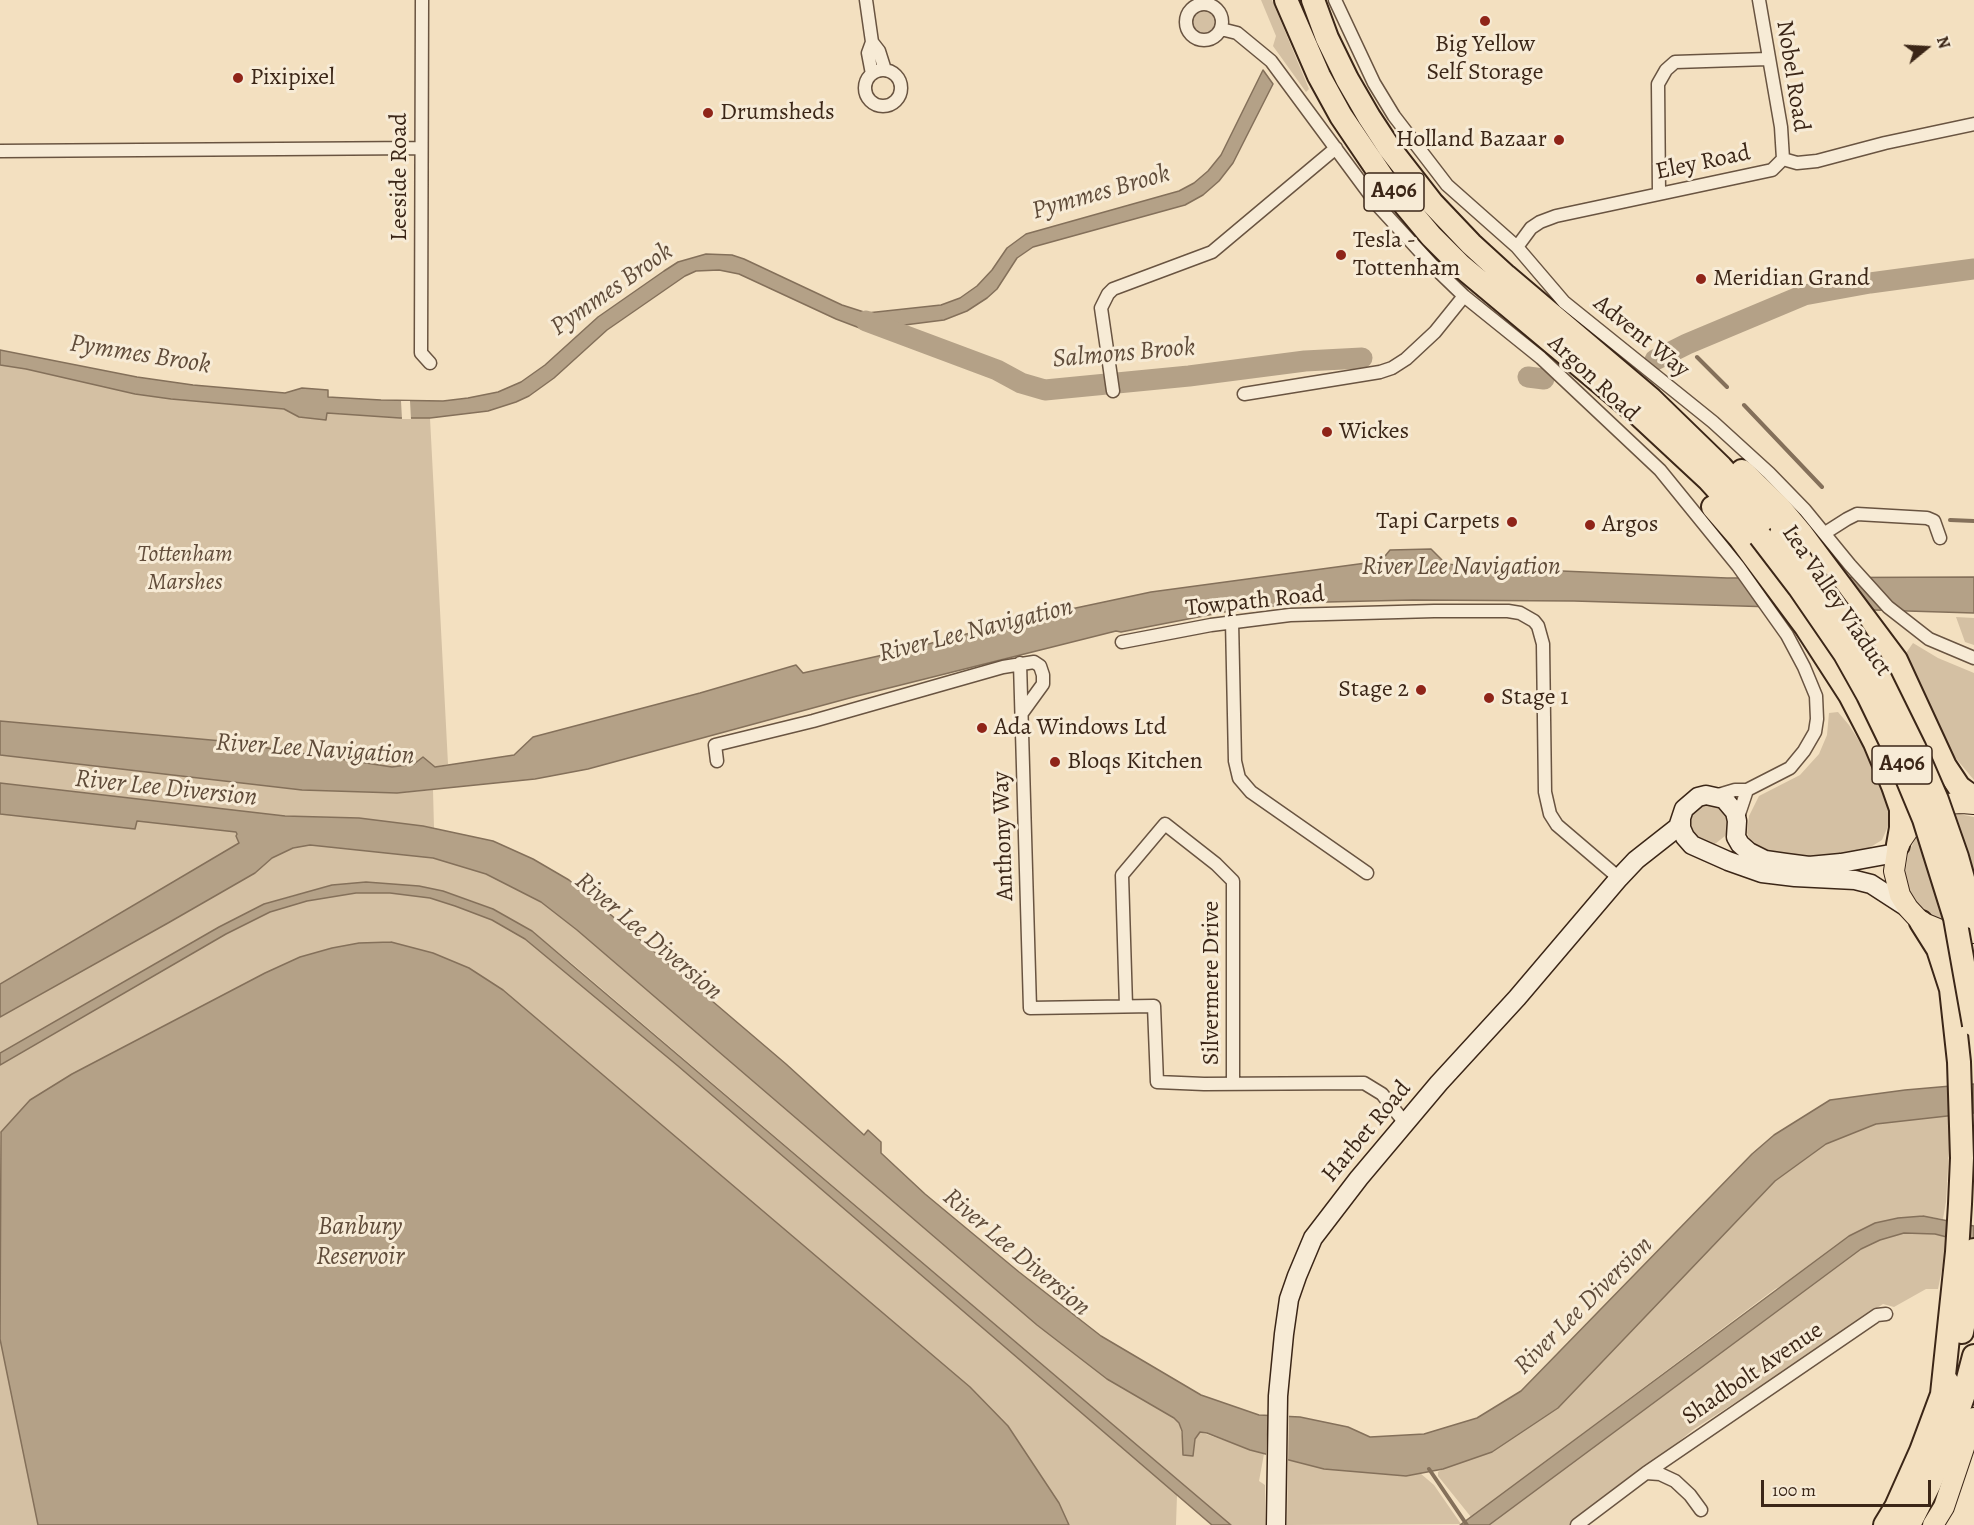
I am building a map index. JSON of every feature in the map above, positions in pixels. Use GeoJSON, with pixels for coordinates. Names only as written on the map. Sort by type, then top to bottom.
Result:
{"type":"FeatureCollection","features":[{"type":"Feature","properties":{"kind":"highway","name":"A406"},"geometry":{"type":"LineString","coordinates":[[1286,0],[1299,29]]}},
{"type":"Feature","properties":{"kind":"highway","name":"A406"},"geometry":{"type":"LineString","coordinates":[[1291,0],[1299,29]]}},
{"type":"Feature","properties":{"kind":"highway","name":"Lea Valley Viaduct"},"geometry":{"type":"LineString","coordinates":[[1312,0],[1347,79],[1390,148],[1432,202],[1464,236],[1535,300],[1645,406],[1709,480],[1770,535],[1838,610],[1879,675],[1937,800],[1957,857],[1973,929]]}},
{"type":"Feature","properties":{"kind":"highway","name":"Lea Valley Viaduct"},"geometry":{"type":"LineString","coordinates":[[1299,29],[1319,76],[1341,116],[1385,181],[1431,236],[1461,266],[1532,324],[1645,406]]}},
{"type":"Feature","properties":{"kind":"highway"},"geometry":{"type":"LineString","coordinates":[[1645,406],[1729,459],[1780,508],[1770,535],[1796,631],[1850,695],[1893,786],[1901,809],[1901,828],[1897,849]]}},
{"type":"Feature","properties":{"kind":"highway","name":"Lea Valley Viaduct"},"geometry":{"type":"LineString","coordinates":[[1770,535],[1799,587],[1845,654],[1869,695],[1924,819],[1955,918],[1965,1029]]}},
{"type":"Feature","properties":{"kind":"highway"},"geometry":{"type":"LineString","coordinates":[[1770,535],[1871,626],[1896,660],[1945,766],[1959,787],[1974,798]]}},
{"type":"Feature","properties":{"kind":"highway","name":"A406"},"geometry":{"type":"LineString","coordinates":[[1885,1525],[1896,1508],[1952,1371],[1955,1334],[1965,1029],[1943,961],[1915,915]]}},
{"type":"Feature","properties":{"kind":"highway","name":"A406"},"geometry":{"type":"LineString","coordinates":[[1955,1334],[1969,1296],[1974,1250]]}},
{"type":"Feature","properties":{"kind":"highway"},"geometry":{"type":"LineString","coordinates":[[1909,1525],[1947,1443],[1974,1356]]}},
{"type":"Feature","properties":{"kind":"main road"},"geometry":{"type":"LineString","coordinates":[[1973,929],[1948,933],[1915,915],[1899,892],[1894,871],[1897,849],[1913,823],[1929,810],[1946,804],[1974,804]]}},
{"type":"Feature","properties":{"kind":"main road"},"geometry":{"type":"LineString","coordinates":[[1933,1525],[1941,1516],[1974,1418]]}},
{"type":"Feature","properties":{"kind":"main road"},"geometry":{"type":"LineString","coordinates":[[1922,1525],[1963,1451]]}},
{"type":"Feature","properties":{"kind":"street","name":"Leeside Road"},"geometry":{"type":"LineString","coordinates":[[422,0],[421,353],[430,363]]}},
{"type":"Feature","properties":{"kind":"street"},"geometry":{"type":"LineString","coordinates":[[866,0],[872,42],[868,53],[872,74]]}},
{"type":"Feature","properties":{"kind":"street","name":"Advent Way"},"geometry":{"type":"LineString","coordinates":[[1335,0],[1374,83],[1414,145],[1447,185],[1516,247],[1564,302],[1713,422],[1789,492],[1888,607],[1924,636],[1953,651],[1974,658]]}},
{"type":"Feature","properties":{"kind":"street","name":"Nobel Road"},"geometry":{"type":"LineString","coordinates":[[1759,0],[1780,127],[1783,159]]}},
{"type":"Feature","properties":{"kind":"street"},"geometry":{"type":"LineString","coordinates":[[1202,2],[1217,9],[1222,18],[1221,29],[1215,37],[1205,40],[1195,38],[1190,34],[1186,18],[1192,8],[1202,2]]}},
{"type":"Feature","properties":{"kind":"street","name":"Argon Road"},"geometry":{"type":"LineString","coordinates":[[1221,29],[1237,33],[1263,53],[1387,216],[1464,296],[1541,358],[1660,470],[1738,566],[1796,631],[1816,696],[1815,732],[1804,752],[1790,768],[1747,790],[1736,790],[1715,796]]}},
{"type":"Feature","properties":{"kind":"street"},"geometry":{"type":"LineString","coordinates":[[872,42],[879,51],[885,70],[896,76],[901,89],[897,100],[887,106],[882,106],[872,103],[866,94],[866,83],[872,74],[885,70]]}},
{"type":"Feature","properties":{"kind":"street"},"geometry":{"type":"LineString","coordinates":[[1659,193],[1658,84],[1666,70],[1674,63],[1768,59]]}},
{"type":"Feature","properties":{"kind":"street","name":"Eley Road"},"geometry":{"type":"LineString","coordinates":[[1516,247],[1531,228],[1556,216],[1773,170],[1783,159],[1797,163],[1817,161],[1974,124]]}},
{"type":"Feature","properties":{"kind":"street"},"geometry":{"type":"LineString","coordinates":[[0,151],[420,148]]}},
{"type":"Feature","properties":{"kind":"street"},"geometry":{"type":"LineString","coordinates":[[1113,386],[1101,308],[1108,294],[1113,290],[1212,252],[1336,148]]}},
{"type":"Feature","properties":{"kind":"street"},"geometry":{"type":"LineString","coordinates":[[1244,394],[1380,372],[1392,368],[1406,359],[1435,332],[1464,296]]}},
{"type":"Feature","properties":{"kind":"street"},"geometry":{"type":"LineString","coordinates":[[1825,533],[1857,514],[1927,518],[1938,528],[1940,538]]}},
{"type":"Feature","properties":{"kind":"street","name":"Towpath Road"},"geometry":{"type":"LineString","coordinates":[[1122,642],[1232,621],[1290,615],[1434,611],[1520,613],[1538,626],[1543,644],[1545,792],[1550,814],[1557,825],[1619,878]]}},
{"type":"Feature","properties":{"kind":"street"},"geometry":{"type":"LineString","coordinates":[[1232,621],[1235,761],[1239,778],[1251,792],[1366,873]]}},
{"type":"Feature","properties":{"kind":"street"},"geometry":{"type":"LineString","coordinates":[[717,761],[714,745],[813,721],[1020,663],[1034,662],[1040,666],[1043,684],[1022,713]]}},
{"type":"Feature","properties":{"kind":"street","name":"Anthony Way"},"geometry":{"type":"LineString","coordinates":[[1020,663],[1030,1008],[1126,1006]]}},
{"type":"Feature","properties":{"kind":"street"},"geometry":{"type":"LineString","coordinates":[[1747,790],[1736,825],[1732,838],[1725,846],[1707,851],[1695,847],[1685,837],[1682,818],[1690,802],[1698,797],[1715,796],[1730,805],[1736,825],[1736,837],[1749,852],[1765,860],[1809,866],[1841,863],[1897,849]]}},
{"type":"Feature","properties":{"kind":"street","name":"Harbet Road"},"geometry":{"type":"LineString","coordinates":[[1276,1525],[1278,1396],[1288,1308],[1304,1257],[1313,1238],[1405,1123],[1517,998],[1619,878],[1636,860],[1678,827],[1682,818]]}},
{"type":"Feature","properties":{"kind":"street","name":"Silvermere Drive"},"geometry":{"type":"LineString","coordinates":[[1126,1006],[1122,875],[1166,824],[1216,864],[1233,881],[1233,1083]]}},
{"type":"Feature","properties":{"kind":"street"},"geometry":{"type":"LineString","coordinates":[[1657,843],[1684,841],[1762,873],[1795,878],[1855,880],[1871,884],[1915,915]]}},
{"type":"Feature","properties":{"kind":"street"},"geometry":{"type":"LineString","coordinates":[[1126,1006],[1154,1006],[1157,1082],[1364,1083],[1382,1094],[1405,1123]]}},
{"type":"Feature","properties":{"kind":"street","name":"Shadbolt Avenue"},"geometry":{"type":"LineString","coordinates":[[1577,1525],[1646,1473],[1877,1315],[1886,1314]]}},
{"type":"Feature","properties":{"kind":"street"},"geometry":{"type":"LineString","coordinates":[[1646,1473],[1660,1474],[1675,1481],[1690,1495],[1701,1510]]}},
{"type":"Feature","properties":{"kind":"green space"},"geometry":{"type":"Polygon","coordinates":[[[1261,0],[1272,0],[1309,89],[1306,92],[1273,46],[1276,36],[1261,0]]]}},
{"type":"Feature","properties":{"kind":"green space"},"geometry":{"type":"Polygon","coordinates":[[[1204,11],[1214,18],[1215,22],[1208,32],[1204,33],[1194,26],[1193,22],[1200,12],[1204,11]]]}},
{"type":"Feature","properties":{"kind":"green space","name":"Tottenham Marshes"},"geometry":{"type":"Polygon","coordinates":[[[0,365],[135,394],[284,409],[299,417],[326,420],[327,413],[430,418],[448,764],[435,767],[423,758],[414,764],[392,767],[222,741],[0,721],[0,365]]]}},
{"type":"Feature","properties":{"kind":"green space"},"geometry":{"type":"Polygon","coordinates":[[[1956,617],[1974,618],[1974,645],[1965,642],[1956,617]]]}},
{"type":"Feature","properties":{"kind":"green space"},"geometry":{"type":"Polygon","coordinates":[[[1913,643],[1938,658],[1974,673],[1974,780],[1948,749],[1925,704],[1919,680],[1906,653],[1913,643]]]}},
{"type":"Feature","properties":{"kind":"green space"},"geometry":{"type":"Polygon","coordinates":[[[1838,712],[1863,747],[1887,801],[1889,824],[1882,840],[1864,851],[1843,857],[1797,858],[1768,853],[1752,845],[1747,833],[1749,816],[1759,796],[1800,775],[1819,754],[1827,735],[1829,713],[1838,712]]]}},
{"type":"Feature","properties":{"kind":"green space"},"geometry":{"type":"Polygon","coordinates":[[[0,755],[302,790],[397,793],[433,790],[434,828],[359,818],[285,816],[0,783],[0,755]]]}},
{"type":"Feature","properties":{"kind":"green space"},"geometry":{"type":"Polygon","coordinates":[[[1702,802],[1719,804],[1729,818],[1725,836],[1715,844],[1708,845],[1692,837],[1688,814],[1702,802]]]}},
{"type":"Feature","properties":{"kind":"green space"},"geometry":{"type":"Polygon","coordinates":[[[0,814],[135,829],[136,821],[237,832],[239,843],[0,984],[0,814]]]}},
{"type":"Feature","properties":{"kind":"green space"},"geometry":{"type":"Polygon","coordinates":[[[1959,814],[1974,817],[1974,921],[1943,922],[1923,910],[1910,893],[1905,874],[1908,854],[1918,833],[1937,820],[1959,814]]]}},
{"type":"Feature","properties":{"kind":"green space"},"geometry":{"type":"Polygon","coordinates":[[[310,845],[433,858],[486,874],[541,902],[577,930],[1037,1325],[1107,1379],[1174,1418],[1179,1423],[1183,1440],[1193,1456],[1195,1439],[1200,1432],[1264,1454],[1259,1481],[1265,1485],[1265,1525],[1231,1525],[575,966],[532,931],[493,909],[475,902],[419,886],[298,894],[264,904],[219,927],[0,1053],[0,1017],[255,873],[272,858],[293,848],[310,845]]]}},
{"type":"Feature","properties":{"kind":"green space"},"geometry":{"type":"Polygon","coordinates":[[[356,893],[390,893],[430,898],[492,920],[525,939],[678,1066],[1177,1495],[1176,1525],[1069,1525],[1059,1503],[1008,1426],[359,943],[300,957],[72,1074],[30,1100],[0,1134],[0,1065],[226,934],[270,912],[307,901],[356,893]]]}},
{"type":"Feature","properties":{"kind":"green space"},"geometry":{"type":"Polygon","coordinates":[[[1951,1115],[1943,1219],[1923,1216],[1775,1289],[1471,1517],[1438,1476],[1438,1472],[1443,1469],[1492,1452],[1558,1408],[1775,1181],[1826,1144],[1876,1124],[1951,1115]]]}},
{"type":"Feature","properties":{"kind":"green space"},"geometry":{"type":"Polygon","coordinates":[[[1904,1233],[1935,1234],[1948,1240],[1938,1289],[1926,1289],[1894,1307],[1883,1304],[1694,1429],[1612,1496],[1571,1525],[1489,1525],[1861,1249],[1880,1240],[1904,1233]]]}},
{"type":"Feature","properties":{"kind":"green space"},"geometry":{"type":"Polygon","coordinates":[[[0,1339],[38,1525],[0,1525],[0,1339]]]}},
{"type":"Feature","properties":{"kind":"green space"},"geometry":{"type":"Polygon","coordinates":[[[1288,1460],[1324,1469],[1406,1476],[1420,1473],[1434,1485],[1461,1524],[1287,1525],[1288,1460]]]}},
{"type":"Feature","properties":{"kind":"water"},"geometry":{"type":"Polygon","coordinates":[[[1263,70],[1273,84],[1233,163],[1219,181],[1203,195],[1185,205],[1033,247],[1017,258],[997,289],[987,298],[967,311],[944,320],[865,330],[739,274],[719,270],[696,271],[685,276],[607,330],[554,378],[529,396],[488,411],[430,418],[327,413],[326,420],[299,417],[284,409],[135,394],[0,365],[0,350],[137,377],[193,385],[285,393],[302,388],[328,390],[328,397],[381,400],[443,401],[468,398],[498,392],[521,382],[545,365],[598,317],[664,271],[678,262],[706,254],[732,255],[744,259],[842,305],[867,313],[941,305],[960,298],[977,286],[992,270],[1007,248],[1026,234],[1179,191],[1194,183],[1221,155],[1263,70]]]}},
{"type":"Feature","properties":{"kind":"water","name":"River Lee Navigation"},"geometry":{"type":"Polygon","coordinates":[[[1431,549],[1446,564],[1491,568],[1727,578],[1974,577],[1974,613],[1574,601],[1413,600],[1274,606],[1224,612],[1121,632],[1116,631],[857,696],[588,769],[535,779],[397,793],[302,790],[0,755],[0,721],[222,741],[392,767],[414,764],[423,757],[435,767],[514,755],[533,737],[796,665],[803,673],[905,650],[1024,619],[1151,592],[1381,561],[1390,550],[1431,549]]]}},
{"type":"Feature","properties":{"kind":"water"},"geometry":{"type":"Polygon","coordinates":[[[0,783],[285,816],[359,818],[423,826],[493,841],[533,859],[569,880],[623,925],[786,1064],[864,1135],[868,1130],[881,1142],[881,1153],[925,1194],[1101,1336],[1201,1395],[1259,1415],[1300,1417],[1348,1427],[1370,1437],[1424,1434],[1477,1418],[1521,1391],[1752,1154],[1774,1135],[1830,1100],[1974,1084],[1974,1113],[1876,1124],[1826,1144],[1775,1181],[1558,1408],[1492,1452],[1443,1469],[1406,1476],[1324,1469],[1250,1450],[1200,1432],[1195,1439],[1193,1456],[1183,1455],[1182,1431],[1174,1418],[1107,1379],[1037,1325],[577,930],[541,902],[486,874],[433,858],[310,845],[293,848],[272,858],[255,873],[0,1017],[0,984],[239,843],[236,832],[137,821],[135,829],[0,814],[0,783]]]}},
{"type":"Feature","properties":{"kind":"water"},"geometry":{"type":"Polygon","coordinates":[[[366,882],[419,886],[443,891],[493,909],[532,931],[1231,1525],[1212,1525],[678,1066],[525,939],[492,920],[455,906],[430,898],[390,893],[356,893],[307,901],[270,912],[226,934],[0,1065],[0,1053],[219,927],[264,904],[332,885],[366,882]]]}},
{"type":"Feature","properties":{"kind":"water","name":"Banbury Reservoir"},"geometry":{"type":"Polygon","coordinates":[[[391,942],[433,953],[469,968],[503,990],[970,1387],[1008,1426],[1059,1503],[1069,1525],[38,1525],[0,1339],[1,1132],[30,1100],[72,1074],[265,973],[300,957],[332,948],[359,943],[391,942]]]}},
{"type":"Feature","properties":{"kind":"water"},"geometry":{"type":"Polygon","coordinates":[[[1923,1216],[1974,1226],[1974,1244],[1935,1234],[1904,1233],[1880,1240],[1861,1249],[1489,1525],[1460,1525],[1849,1236],[1875,1223],[1923,1216]]]}},
{"type":"Feature","properties":{"kind":"pier"},"geometry":{"type":"Polygon","coordinates":[[[401,401],[410,401],[411,419],[402,419],[401,401]]]}},
{"type":"Feature","properties":{"kind":"pier"},"geometry":{"type":"Polygon","coordinates":[[[1268,1412],[1289,1413],[1288,1463],[1266,1457],[1268,1412]]]}},
{"type":"Feature","properties":{"kind":"waterway","name":"Salmons Brook"},"geometry":{"type":"LineString","coordinates":[[1655,360],[1687,344],[1804,295],[1870,283],[1974,269]]}},
{"type":"Feature","properties":{"kind":"waterway","name":"Salmons Brook"},"geometry":{"type":"LineString","coordinates":[[866,321],[997,370],[1021,383],[1045,390],[1189,376],[1305,361],[1362,358]]}},
{"type":"Feature","properties":{"kind":"waterway"},"geometry":{"type":"LineString","coordinates":[[1697,357],[1727,387]]}},
{"type":"Feature","properties":{"kind":"waterway","name":"Salmons Brook"},"geometry":{"type":"LineString","coordinates":[[1528,377],[1544,379]]}},
{"type":"Feature","properties":{"kind":"waterway"},"geometry":{"type":"LineString","coordinates":[[1744,405],[1822,487]]}},
{"type":"Feature","properties":{"kind":"waterway"},"geometry":{"type":"LineString","coordinates":[[1950,520],[1974,521]]}},
{"type":"Feature","properties":{"kind":"waterway"},"geometry":{"type":"LineString","coordinates":[[1429,1469],[1467,1525]]}},
{"type":"Feature","properties":{"kind":"place","name":"Big Yellow Self Storage"},"geometry":{"type":"Point","coordinates":[1485,21]}},
{"type":"Feature","properties":{"kind":"place","name":"Pixipixel"},"geometry":{"type":"Point","coordinates":[238,78]}},
{"type":"Feature","properties":{"kind":"place","name":"Drumsheds"},"geometry":{"type":"Point","coordinates":[708,113]}},
{"type":"Feature","properties":{"kind":"place","name":"Holland Bazaar"},"geometry":{"type":"Point","coordinates":[1559,140]}},
{"type":"Feature","properties":{"kind":"place","name":"Tesla - Tottenham"},"geometry":{"type":"Point","coordinates":[1341,255]}},
{"type":"Feature","properties":{"kind":"place","name":"Meridian Grand"},"geometry":{"type":"Point","coordinates":[1701,279]}},
{"type":"Feature","properties":{"kind":"place","name":"Wickes"},"geometry":{"type":"Point","coordinates":[1327,432]}},
{"type":"Feature","properties":{"kind":"place","name":"Tapi Carpets"},"geometry":{"type":"Point","coordinates":[1512,522]}},
{"type":"Feature","properties":{"kind":"place","name":"Argos"},"geometry":{"type":"Point","coordinates":[1590,525]}},
{"type":"Feature","properties":{"kind":"place","name":"Stage 2"},"geometry":{"type":"Point","coordinates":[1421,690]}},
{"type":"Feature","properties":{"kind":"place","name":"Stage 1"},"geometry":{"type":"Point","coordinates":[1489,698]}},
{"type":"Feature","properties":{"kind":"place","name":"Ada Windows Ltd"},"geometry":{"type":"Point","coordinates":[982,728]}},
{"type":"Feature","properties":{"kind":"place","name":"Bloqs Kitchen"},"geometry":{"type":"Point","coordinates":[1055,762]}},
{"type":"Feature","properties":{"kind":"water label","name":"Pymmes Brook"},"geometry":{"type":"Point","coordinates":[1101,193]}},
{"type":"Feature","properties":{"kind":"water label","name":"Pymmes Brook"},"geometry":{"type":"Point","coordinates":[612,290]}},
{"type":"Feature","properties":{"kind":"water label","name":"Pymmes Brook"},"geometry":{"type":"Point","coordinates":[140,355]}},
{"type":"Feature","properties":{"kind":"water label","name":"River Lee Diversion"},"geometry":{"type":"Point","coordinates":[166,789]}},
{"type":"Feature","properties":{"kind":"water label","name":"River Lee Diversion"},"geometry":{"type":"Point","coordinates":[648,937]}},
{"type":"Feature","properties":{"kind":"water label","name":"River Lee Diversion"},"geometry":{"type":"Point","coordinates":[1016,1253]}},
{"type":"Feature","properties":{"kind":"water label","name":"River Lee Diversion"},"geometry":{"type":"Point","coordinates":[1584,1306]}}]}
